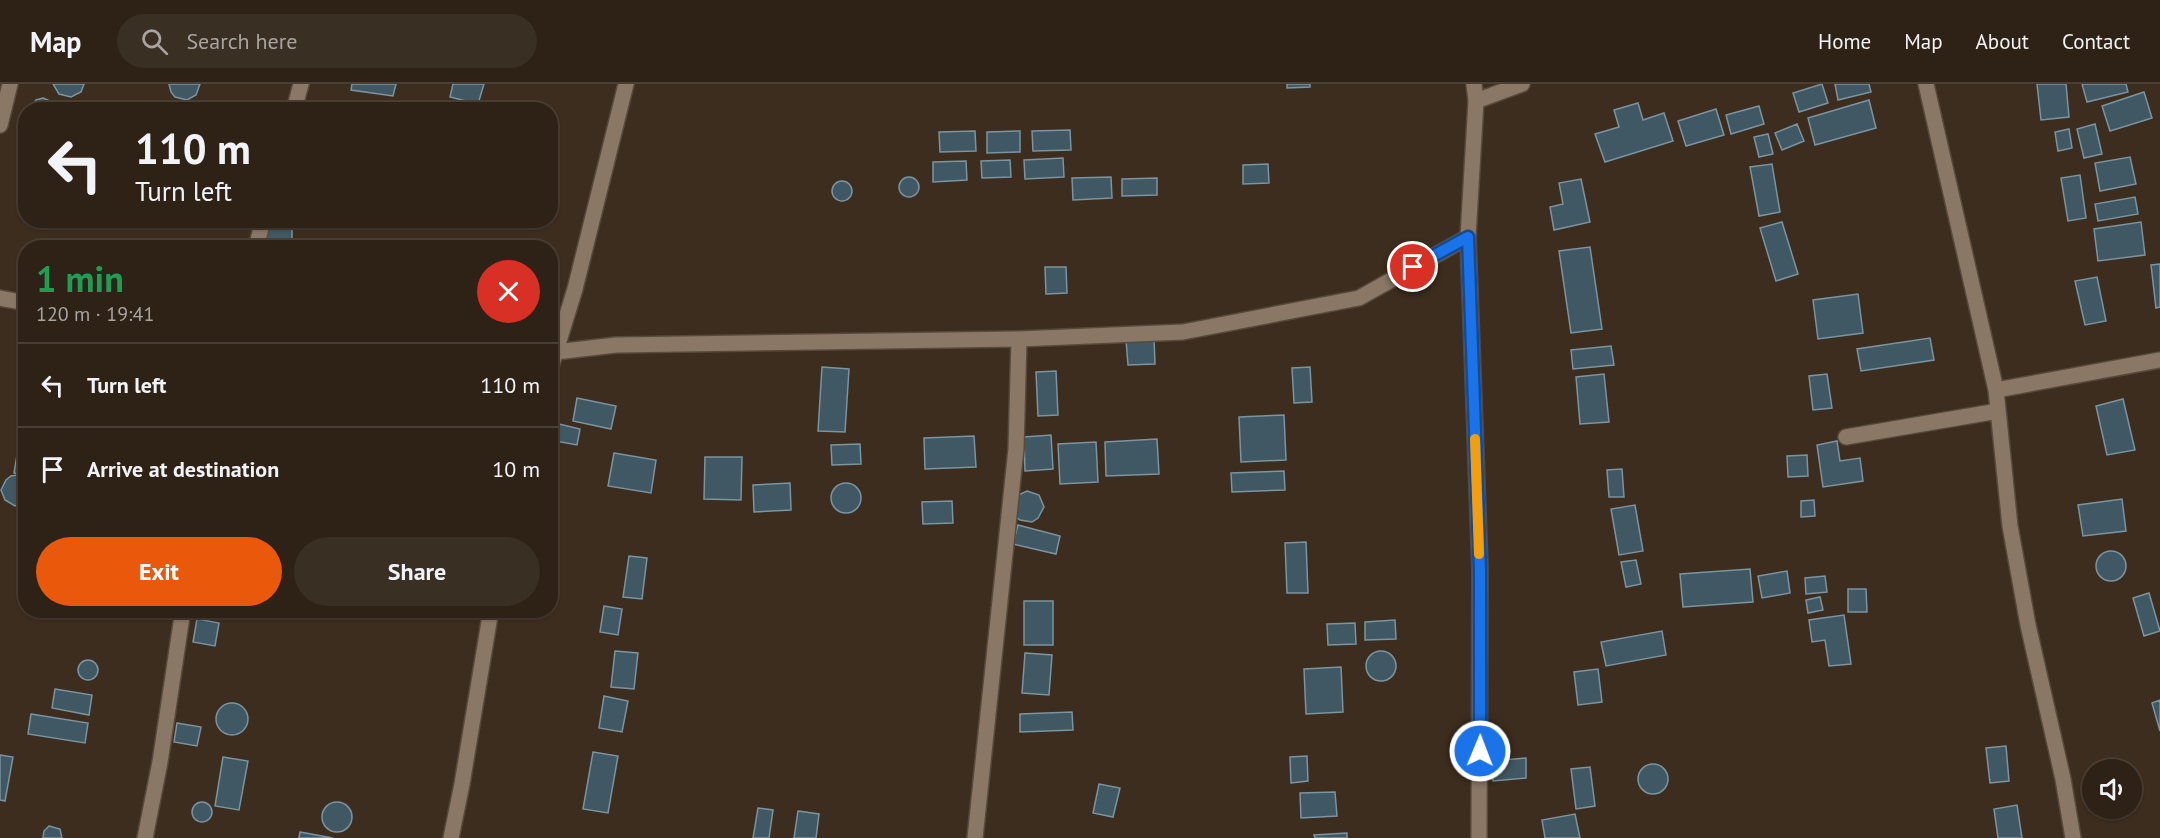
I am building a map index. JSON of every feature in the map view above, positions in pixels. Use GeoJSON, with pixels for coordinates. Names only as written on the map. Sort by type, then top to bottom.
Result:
{"type":"FeatureCollection","features":[{"type":"Feature","properties":{"kind":"street"},"geometry":{"type":"LineString","coordinates":[[0,125],[10,84]]}},
{"type":"Feature","properties":{"kind":"street"},"geometry":{"type":"LineString","coordinates":[[296,102],[301,84]]}},
{"type":"Feature","properties":{"kind":"street"},"geometry":{"type":"LineString","coordinates":[[558,338],[574,290],[626,84]]}},
{"type":"Feature","properties":{"kind":"street"},"geometry":{"type":"LineString","coordinates":[[1474,84],[1476,101],[1468,237],[1480,570],[1479,838]]}},
{"type":"Feature","properties":{"kind":"street"},"geometry":{"type":"LineString","coordinates":[[1476,101],[1522,84]]}},
{"type":"Feature","properties":{"kind":"street"},"geometry":{"type":"LineString","coordinates":[[1926,84],[1996,390],[2010,526],[2028,625],[2063,779],[2073,838]]}},
{"type":"Feature","properties":{"kind":"street"},"geometry":{"type":"LineString","coordinates":[[558,352],[616,345],[1018,339],[1183,332],[1359,298],[1468,237]]}},
{"type":"Feature","properties":{"kind":"street"},"geometry":{"type":"LineString","coordinates":[[0,298],[18,301]]}},
{"type":"Feature","properties":{"kind":"street"},"geometry":{"type":"LineString","coordinates":[[975,838],[1016,449],[1018,339]]}},
{"type":"Feature","properties":{"kind":"street"},"geometry":{"type":"LineString","coordinates":[[1996,390],[2160,360]]}},
{"type":"Feature","properties":{"kind":"street"},"geometry":{"type":"LineString","coordinates":[[1846,437],[1998,411]]}},
{"type":"Feature","properties":{"kind":"street"},"geometry":{"type":"LineString","coordinates":[[145,838],[160,762],[182,618]]}},
{"type":"Feature","properties":{"kind":"street"},"geometry":{"type":"LineString","coordinates":[[451,838],[490,618]]}},
{"type":"Feature","properties":{"kind":"building"},"geometry":{"type":"Polygon","coordinates":[[[53,84],[84,84],[81,92],[71,97],[59,94],[53,84]]]}},
{"type":"Feature","properties":{"kind":"building"},"geometry":{"type":"Polygon","coordinates":[[[169,84],[200,84],[196,95],[187,100],[175,97],[169,84]]]}},
{"type":"Feature","properties":{"kind":"building"},"geometry":{"type":"Polygon","coordinates":[[[352,84],[396,84],[393,96],[351,90],[352,84]]]}},
{"type":"Feature","properties":{"kind":"building"},"geometry":{"type":"Polygon","coordinates":[[[453,84],[484,84],[479,102],[450,97],[453,84]]]}},
{"type":"Feature","properties":{"kind":"building"},"geometry":{"type":"Polygon","coordinates":[[[1287,84],[1310,84],[1310,87],[1287,88],[1287,84]]]}},
{"type":"Feature","properties":{"kind":"building"},"geometry":{"type":"Polygon","coordinates":[[[1822,84],[1828,103],[1799,112],[1793,93],[1822,84]]]}},
{"type":"Feature","properties":{"kind":"building"},"geometry":{"type":"Polygon","coordinates":[[[1835,84],[1869,84],[1871,92],[1838,100],[1835,84]]]}},
{"type":"Feature","properties":{"kind":"building"},"geometry":{"type":"Polygon","coordinates":[[[2037,84],[2066,84],[2069,117],[2041,120],[2037,84]]]}},
{"type":"Feature","properties":{"kind":"building"},"geometry":{"type":"Polygon","coordinates":[[[2082,84],[2126,84],[2128,92],[2087,102],[2082,84]]]}},
{"type":"Feature","properties":{"kind":"building"},"geometry":{"type":"Polygon","coordinates":[[[2144,92],[2152,118],[2110,131],[2102,106],[2144,92]]]}},
{"type":"Feature","properties":{"kind":"building"},"geometry":{"type":"Polygon","coordinates":[[[43,98],[53,102],[35,102],[43,98]]]}},
{"type":"Feature","properties":{"kind":"building"},"geometry":{"type":"Polygon","coordinates":[[[1869,100],[1876,128],[1815,145],[1808,118],[1869,100]]]}},
{"type":"Feature","properties":{"kind":"building"},"geometry":{"type":"Polygon","coordinates":[[[1638,103],[1643,120],[1664,113],[1673,141],[1605,162],[1595,134],[1619,127],[1614,110],[1638,103]]]}},
{"type":"Feature","properties":{"kind":"building"},"geometry":{"type":"Polygon","coordinates":[[[1759,106],[1764,124],[1731,134],[1726,115],[1759,106]]]}},
{"type":"Feature","properties":{"kind":"building"},"geometry":{"type":"Polygon","coordinates":[[[1716,109],[1724,135],[1686,146],[1678,121],[1716,109]]]}},
{"type":"Feature","properties":{"kind":"building"},"geometry":{"type":"Polygon","coordinates":[[[1797,124],[1804,141],[1782,150],[1775,133],[1797,124]]]}},
{"type":"Feature","properties":{"kind":"building"},"geometry":{"type":"Polygon","coordinates":[[[2095,124],[2102,154],[2084,158],[2077,129],[2095,124]]]}},
{"type":"Feature","properties":{"kind":"building"},"geometry":{"type":"Polygon","coordinates":[[[2069,129],[2072,148],[2058,151],[2055,132],[2069,129]]]}},
{"type":"Feature","properties":{"kind":"building"},"geometry":{"type":"Polygon","coordinates":[[[1070,130],[1071,150],[1033,151],[1032,131],[1070,130]]]}},
{"type":"Feature","properties":{"kind":"building"},"geometry":{"type":"Polygon","coordinates":[[[975,131],[976,151],[940,152],[939,132],[975,131]]]}},
{"type":"Feature","properties":{"kind":"building"},"geometry":{"type":"Polygon","coordinates":[[[1020,131],[1020,152],[987,153],[987,132],[1020,131]]]}},
{"type":"Feature","properties":{"kind":"building"},"geometry":{"type":"Polygon","coordinates":[[[1768,134],[1773,154],[1759,157],[1754,137],[1768,134]]]}},
{"type":"Feature","properties":{"kind":"building"},"geometry":{"type":"Polygon","coordinates":[[[2130,157],[2136,184],[2100,191],[2095,163],[2130,157]]]}},
{"type":"Feature","properties":{"kind":"building"},"geometry":{"type":"Polygon","coordinates":[[[1063,158],[1064,177],[1025,179],[1024,160],[1063,158]]]}},
{"type":"Feature","properties":{"kind":"building"},"geometry":{"type":"Polygon","coordinates":[[[1010,160],[1011,177],[982,178],[981,161],[1010,160]]]}},
{"type":"Feature","properties":{"kind":"building"},"geometry":{"type":"Polygon","coordinates":[[[966,161],[967,180],[933,182],[933,162],[966,161]]]}},
{"type":"Feature","properties":{"kind":"building"},"geometry":{"type":"Polygon","coordinates":[[[1268,164],[1269,183],[1243,184],[1243,165],[1268,164]]]}},
{"type":"Feature","properties":{"kind":"building"},"geometry":{"type":"Polygon","coordinates":[[[1772,164],[1780,212],[1759,216],[1750,167],[1772,164]]]}},
{"type":"Feature","properties":{"kind":"building"},"geometry":{"type":"Polygon","coordinates":[[[2080,175],[2086,218],[2068,221],[2061,178],[2080,175]]]}},
{"type":"Feature","properties":{"kind":"building"},"geometry":{"type":"Polygon","coordinates":[[[909,177],[916,180],[919,187],[916,194],[909,197],[902,194],[899,187],[902,180],[909,177]]]}},
{"type":"Feature","properties":{"kind":"building"},"geometry":{"type":"Polygon","coordinates":[[[1111,177],[1112,198],[1073,200],[1072,178],[1111,177]]]}},
{"type":"Feature","properties":{"kind":"building"},"geometry":{"type":"Polygon","coordinates":[[[1157,178],[1157,195],[1122,196],[1122,179],[1157,178]]]}},
{"type":"Feature","properties":{"kind":"building"},"geometry":{"type":"Polygon","coordinates":[[[1581,179],[1590,222],[1554,230],[1550,207],[1563,204],[1559,183],[1581,179]]]}},
{"type":"Feature","properties":{"kind":"building"},"geometry":{"type":"Polygon","coordinates":[[[842,181],[849,184],[852,191],[849,198],[842,201],[835,198],[832,191],[835,184],[842,181]]]}},
{"type":"Feature","properties":{"kind":"building"},"geometry":{"type":"Polygon","coordinates":[[[2135,197],[2138,214],[2098,221],[2095,204],[2135,197]]]}},
{"type":"Feature","properties":{"kind":"building"},"geometry":{"type":"Polygon","coordinates":[[[1782,222],[1798,274],[1776,281],[1760,228],[1782,222]]]}},
{"type":"Feature","properties":{"kind":"building"},"geometry":{"type":"Polygon","coordinates":[[[2141,222],[2145,255],[2098,261],[2094,229],[2141,222]]]}},
{"type":"Feature","properties":{"kind":"building"},"geometry":{"type":"Polygon","coordinates":[[[268,228],[292,229],[292,240],[265,240],[268,228]]]}},
{"type":"Feature","properties":{"kind":"building"},"geometry":{"type":"Polygon","coordinates":[[[1590,247],[1602,329],[1571,333],[1559,251],[1590,247]]]}},
{"type":"Feature","properties":{"kind":"building"},"geometry":{"type":"Polygon","coordinates":[[[2160,264],[2160,307],[2156,308],[2151,265],[2160,264]]]}},
{"type":"Feature","properties":{"kind":"building"},"geometry":{"type":"Polygon","coordinates":[[[1045,267],[1066,267],[1067,293],[1046,294],[1045,267]]]}},
{"type":"Feature","properties":{"kind":"building"},"geometry":{"type":"Polygon","coordinates":[[[2097,277],[2106,321],[2085,325],[2075,281],[2097,277]]]}},
{"type":"Feature","properties":{"kind":"building"},"geometry":{"type":"Polygon","coordinates":[[[1858,294],[1863,333],[1818,339],[1813,300],[1858,294]]]}},
{"type":"Feature","properties":{"kind":"building"},"geometry":{"type":"Polygon","coordinates":[[[1154,338],[1155,364],[1128,365],[1126,340],[1154,338]]]}},
{"type":"Feature","properties":{"kind":"building"},"geometry":{"type":"Polygon","coordinates":[[[1930,338],[1934,360],[1861,371],[1857,349],[1930,338]]]}},
{"type":"Feature","properties":{"kind":"building"},"geometry":{"type":"Polygon","coordinates":[[[1611,346],[1614,365],[1573,369],[1571,350],[1611,346]]]}},
{"type":"Feature","properties":{"kind":"building"},"geometry":{"type":"Polygon","coordinates":[[[822,367],[849,369],[845,432],[818,431],[822,367]]]}},
{"type":"Feature","properties":{"kind":"building"},"geometry":{"type":"Polygon","coordinates":[[[1310,367],[1312,402],[1294,403],[1292,368],[1310,367]]]}},
{"type":"Feature","properties":{"kind":"building"},"geometry":{"type":"Polygon","coordinates":[[[1056,371],[1058,415],[1038,416],[1036,372],[1056,371]]]}},
{"type":"Feature","properties":{"kind":"building"},"geometry":{"type":"Polygon","coordinates":[[[1604,374],[1609,422],[1580,424],[1576,377],[1604,374]]]}},
{"type":"Feature","properties":{"kind":"building"},"geometry":{"type":"Polygon","coordinates":[[[1827,374],[1832,408],[1813,410],[1809,376],[1827,374]]]}},
{"type":"Feature","properties":{"kind":"building"},"geometry":{"type":"Polygon","coordinates":[[[577,398],[616,406],[611,429],[573,421],[577,398]]]}},
{"type":"Feature","properties":{"kind":"building"},"geometry":{"type":"Polygon","coordinates":[[[2123,399],[2135,450],[2107,455],[2096,406],[2123,399]]]}},
{"type":"Feature","properties":{"kind":"building"},"geometry":{"type":"Polygon","coordinates":[[[1284,415],[1286,460],[1241,462],[1239,417],[1284,415]]]}},
{"type":"Feature","properties":{"kind":"building"},"geometry":{"type":"Polygon","coordinates":[[[559,424],[580,429],[577,445],[558,442],[559,424]]]}},
{"type":"Feature","properties":{"kind":"building"},"geometry":{"type":"Polygon","coordinates":[[[1051,435],[1053,469],[1025,471],[1024,437],[1051,435]]]}},
{"type":"Feature","properties":{"kind":"building"},"geometry":{"type":"Polygon","coordinates":[[[974,436],[976,467],[925,469],[924,438],[974,436]]]}},
{"type":"Feature","properties":{"kind":"building"},"geometry":{"type":"Polygon","coordinates":[[[1157,439],[1159,474],[1106,476],[1105,442],[1157,439]]]}},
{"type":"Feature","properties":{"kind":"building"},"geometry":{"type":"Polygon","coordinates":[[[1837,441],[1840,461],[1860,458],[1863,481],[1823,487],[1817,445],[1837,441]]]}},
{"type":"Feature","properties":{"kind":"building"},"geometry":{"type":"Polygon","coordinates":[[[1096,442],[1098,482],[1060,484],[1058,444],[1096,442]]]}},
{"type":"Feature","properties":{"kind":"building"},"geometry":{"type":"Polygon","coordinates":[[[860,444],[861,464],[832,465],[831,445],[860,444]]]}},
{"type":"Feature","properties":{"kind":"building"},"geometry":{"type":"Polygon","coordinates":[[[18,449],[18,474],[14,473],[18,449]]]}},
{"type":"Feature","properties":{"kind":"building"},"geometry":{"type":"Polygon","coordinates":[[[614,453],[656,460],[651,493],[608,486],[614,453]]]}},
{"type":"Feature","properties":{"kind":"building"},"geometry":{"type":"Polygon","coordinates":[[[1807,455],[1808,476],[1788,477],[1787,456],[1807,455]]]}},
{"type":"Feature","properties":{"kind":"building"},"geometry":{"type":"Polygon","coordinates":[[[705,457],[742,457],[741,500],[704,499],[705,457]]]}},
{"type":"Feature","properties":{"kind":"building"},"geometry":{"type":"Polygon","coordinates":[[[1622,469],[1624,497],[1609,497],[1607,470],[1622,469]]]}},
{"type":"Feature","properties":{"kind":"building"},"geometry":{"type":"Polygon","coordinates":[[[1284,471],[1285,490],[1232,492],[1231,473],[1284,471]]]}},
{"type":"Feature","properties":{"kind":"building"},"geometry":{"type":"Polygon","coordinates":[[[18,475],[18,505],[15,506],[5,500],[1,490],[11,476],[18,475]]]}},
{"type":"Feature","properties":{"kind":"building"},"geometry":{"type":"Polygon","coordinates":[[[790,483],[791,510],[754,512],[753,485],[790,483]]]}},
{"type":"Feature","properties":{"kind":"building"},"geometry":{"type":"Polygon","coordinates":[[[846,483],[857,487],[861,498],[857,509],[846,513],[835,509],[831,498],[835,487],[846,483]]]}},
{"type":"Feature","properties":{"kind":"building"},"geometry":{"type":"Polygon","coordinates":[[[1027,491],[1039,495],[1044,507],[1038,518],[1032,522],[1016,517],[1016,496],[1027,491]]]}},
{"type":"Feature","properties":{"kind":"building"},"geometry":{"type":"Polygon","coordinates":[[[2122,499],[2126,531],[2083,536],[2078,505],[2122,499]]]}},
{"type":"Feature","properties":{"kind":"building"},"geometry":{"type":"Polygon","coordinates":[[[1814,500],[1815,516],[1801,517],[1801,501],[1814,500]]]}},
{"type":"Feature","properties":{"kind":"building"},"geometry":{"type":"Polygon","coordinates":[[[952,501],[953,523],[923,524],[922,502],[952,501]]]}},
{"type":"Feature","properties":{"kind":"building"},"geometry":{"type":"Polygon","coordinates":[[[1635,505],[1643,551],[1619,555],[1611,509],[1635,505]]]}},
{"type":"Feature","properties":{"kind":"building"},"geometry":{"type":"Polygon","coordinates":[[[1018,525],[1060,536],[1056,554],[1013,544],[1018,525]]]}},
{"type":"Feature","properties":{"kind":"building"},"geometry":{"type":"Polygon","coordinates":[[[1306,542],[1308,593],[1287,593],[1285,543],[1306,542]]]}},
{"type":"Feature","properties":{"kind":"building"},"geometry":{"type":"Polygon","coordinates":[[[2111,551],[2122,555],[2126,566],[2122,577],[2111,581],[2100,577],[2096,566],[2100,555],[2111,551]]]}},
{"type":"Feature","properties":{"kind":"building"},"geometry":{"type":"Polygon","coordinates":[[[629,556],[647,558],[642,599],[623,597],[629,556]]]}},
{"type":"Feature","properties":{"kind":"building"},"geometry":{"type":"Polygon","coordinates":[[[1636,560],[1641,584],[1626,587],[1621,562],[1636,560]]]}},
{"type":"Feature","properties":{"kind":"building"},"geometry":{"type":"Polygon","coordinates":[[[1750,569],[1753,602],[1683,607],[1680,574],[1750,569]]]}},
{"type":"Feature","properties":{"kind":"building"},"geometry":{"type":"Polygon","coordinates":[[[1787,571],[1790,593],[1762,598],[1758,576],[1787,571]]]}},
{"type":"Feature","properties":{"kind":"building"},"geometry":{"type":"Polygon","coordinates":[[[1825,576],[1827,592],[1806,594],[1805,578],[1825,576]]]}},
{"type":"Feature","properties":{"kind":"building"},"geometry":{"type":"Polygon","coordinates":[[[1848,589],[1866,589],[1867,612],[1848,612],[1848,589]]]}},
{"type":"Feature","properties":{"kind":"building"},"geometry":{"type":"Polygon","coordinates":[[[2149,593],[2160,631],[2144,636],[2133,598],[2149,593]]]}},
{"type":"Feature","properties":{"kind":"building"},"geometry":{"type":"Polygon","coordinates":[[[1820,597],[1823,610],[1808,613],[1806,600],[1820,597]]]}},
{"type":"Feature","properties":{"kind":"building"},"geometry":{"type":"Polygon","coordinates":[[[1024,601],[1053,601],[1053,645],[1024,645],[1024,601]]]}},
{"type":"Feature","properties":{"kind":"building"},"geometry":{"type":"Polygon","coordinates":[[[604,606],[622,609],[618,635],[600,632],[604,606]]]}},
{"type":"Feature","properties":{"kind":"building"},"geometry":{"type":"Polygon","coordinates":[[[1844,615],[1851,664],[1829,666],[1825,640],[1812,642],[1809,620],[1844,615]]]}},
{"type":"Feature","properties":{"kind":"building"},"geometry":{"type":"Polygon","coordinates":[[[197,619],[219,623],[215,646],[193,642],[197,619]]]}},
{"type":"Feature","properties":{"kind":"building"},"geometry":{"type":"Polygon","coordinates":[[[1395,620],[1396,639],[1365,640],[1365,622],[1395,620]]]}},
{"type":"Feature","properties":{"kind":"building"},"geometry":{"type":"Polygon","coordinates":[[[1355,623],[1356,644],[1328,645],[1327,624],[1355,623]]]}},
{"type":"Feature","properties":{"kind":"building"},"geometry":{"type":"Polygon","coordinates":[[[1662,631],[1666,655],[1606,666],[1601,642],[1662,631]]]}},
{"type":"Feature","properties":{"kind":"building"},"geometry":{"type":"Polygon","coordinates":[[[615,651],[638,653],[634,689],[611,687],[615,651]]]}},
{"type":"Feature","properties":{"kind":"building"},"geometry":{"type":"Polygon","coordinates":[[[1381,651],[1392,655],[1396,666],[1392,677],[1381,681],[1370,677],[1366,666],[1370,655],[1381,651]]]}},
{"type":"Feature","properties":{"kind":"building"},"geometry":{"type":"Polygon","coordinates":[[[1025,653],[1052,655],[1049,695],[1022,693],[1025,653]]]}},
{"type":"Feature","properties":{"kind":"building"},"geometry":{"type":"Polygon","coordinates":[[[88,660],[95,663],[98,670],[95,677],[88,680],[81,677],[78,670],[81,663],[88,660]]]}},
{"type":"Feature","properties":{"kind":"building"},"geometry":{"type":"Polygon","coordinates":[[[1341,667],[1343,712],[1306,714],[1304,669],[1341,667]]]}},
{"type":"Feature","properties":{"kind":"building"},"geometry":{"type":"Polygon","coordinates":[[[1598,669],[1602,702],[1578,705],[1574,672],[1598,669]]]}},
{"type":"Feature","properties":{"kind":"building"},"geometry":{"type":"Polygon","coordinates":[[[55,689],[92,695],[89,715],[52,708],[55,689]]]}},
{"type":"Feature","properties":{"kind":"building"},"geometry":{"type":"Polygon","coordinates":[[[604,696],[628,701],[622,732],[599,728],[604,696]]]}},
{"type":"Feature","properties":{"kind":"building"},"geometry":{"type":"Polygon","coordinates":[[[2160,700],[2160,731],[2152,703],[2160,700]]]}},
{"type":"Feature","properties":{"kind":"building"},"geometry":{"type":"Polygon","coordinates":[[[232,703],[243,708],[248,719],[243,730],[232,735],[221,730],[216,719],[221,708],[232,703]]]}},
{"type":"Feature","properties":{"kind":"building"},"geometry":{"type":"Polygon","coordinates":[[[1072,712],[1073,730],[1020,732],[1020,714],[1072,712]]]}},
{"type":"Feature","properties":{"kind":"building"},"geometry":{"type":"Polygon","coordinates":[[[31,714],[88,723],[85,743],[28,734],[31,714]]]}},
{"type":"Feature","properties":{"kind":"building"},"geometry":{"type":"Polygon","coordinates":[[[177,723],[201,727],[197,746],[174,742],[177,723]]]}},
{"type":"Feature","properties":{"kind":"building"},"geometry":{"type":"Polygon","coordinates":[[[2006,746],[2009,781],[1990,783],[1986,748],[2006,746]]]}},
{"type":"Feature","properties":{"kind":"building"},"geometry":{"type":"Polygon","coordinates":[[[593,752],[618,756],[608,813],[583,809],[593,752]]]}},
{"type":"Feature","properties":{"kind":"building"},"geometry":{"type":"Polygon","coordinates":[[[0,755],[13,757],[5,801],[0,800],[0,755]]]}},
{"type":"Feature","properties":{"kind":"building"},"geometry":{"type":"Polygon","coordinates":[[[1307,756],[1308,781],[1291,783],[1290,757],[1307,756]]]}},
{"type":"Feature","properties":{"kind":"building"},"geometry":{"type":"Polygon","coordinates":[[[223,757],[248,761],[239,810],[215,806],[223,757]]]}},
{"type":"Feature","properties":{"kind":"building"},"geometry":{"type":"Polygon","coordinates":[[[1526,758],[1526,778],[1493,781],[1492,761],[1526,758]]]}},
{"type":"Feature","properties":{"kind":"building"},"geometry":{"type":"Polygon","coordinates":[[[1653,764],[1664,768],[1668,779],[1664,790],[1653,794],[1642,790],[1638,779],[1642,768],[1653,764]]]}},
{"type":"Feature","properties":{"kind":"building"},"geometry":{"type":"Polygon","coordinates":[[[1590,767],[1595,806],[1576,809],[1571,769],[1590,767]]]}},
{"type":"Feature","properties":{"kind":"building"},"geometry":{"type":"Polygon","coordinates":[[[1099,784],[1120,788],[1113,817],[1093,813],[1099,784]]]}},
{"type":"Feature","properties":{"kind":"building"},"geometry":{"type":"Polygon","coordinates":[[[1335,792],[1337,816],[1301,818],[1300,793],[1335,792]]]}},
{"type":"Feature","properties":{"kind":"building"},"geometry":{"type":"Polygon","coordinates":[[[202,802],[209,805],[212,812],[209,819],[202,822],[195,819],[192,812],[195,805],[202,802]]]}},
{"type":"Feature","properties":{"kind":"building"},"geometry":{"type":"Polygon","coordinates":[[[337,802],[348,806],[352,817],[348,828],[337,832],[326,828],[322,817],[326,806],[337,802]]]}},
{"type":"Feature","properties":{"kind":"building"},"geometry":{"type":"Polygon","coordinates":[[[2017,805],[2022,838],[1998,838],[1994,809],[2017,805]]]}},
{"type":"Feature","properties":{"kind":"building"},"geometry":{"type":"Polygon","coordinates":[[[758,808],[773,810],[769,838],[753,838],[758,808]]]}},
{"type":"Feature","properties":{"kind":"building"},"geometry":{"type":"Polygon","coordinates":[[[798,811],[819,814],[816,838],[794,838],[798,811]]]}},
{"type":"Feature","properties":{"kind":"building"},"geometry":{"type":"Polygon","coordinates":[[[1575,814],[1580,838],[1545,838],[1542,820],[1575,814]]]}},
{"type":"Feature","properties":{"kind":"building"},"geometry":{"type":"Polygon","coordinates":[[[49,826],[60,829],[62,838],[43,838],[44,831],[49,826]]]}},
{"type":"Feature","properties":{"kind":"building"},"geometry":{"type":"Polygon","coordinates":[[[300,832],[333,838],[299,838],[300,832]]]}},
{"type":"Feature","properties":{"kind":"building"},"geometry":{"type":"Polygon","coordinates":[[[1347,833],[1347,838],[1315,838],[1314,835],[1347,833]]]}},
{"type":"Feature","properties":{"kind":"slow traffic"},"geometry":{"type":"LineString","coordinates":[[1475,439],[1479,554]]}},
{"type":"Feature","properties":{"kind":"route"},"geometry":{"type":"LineString","coordinates":[[1413,267],[1468,237],[1480,570],[1480,751]]}}]}
